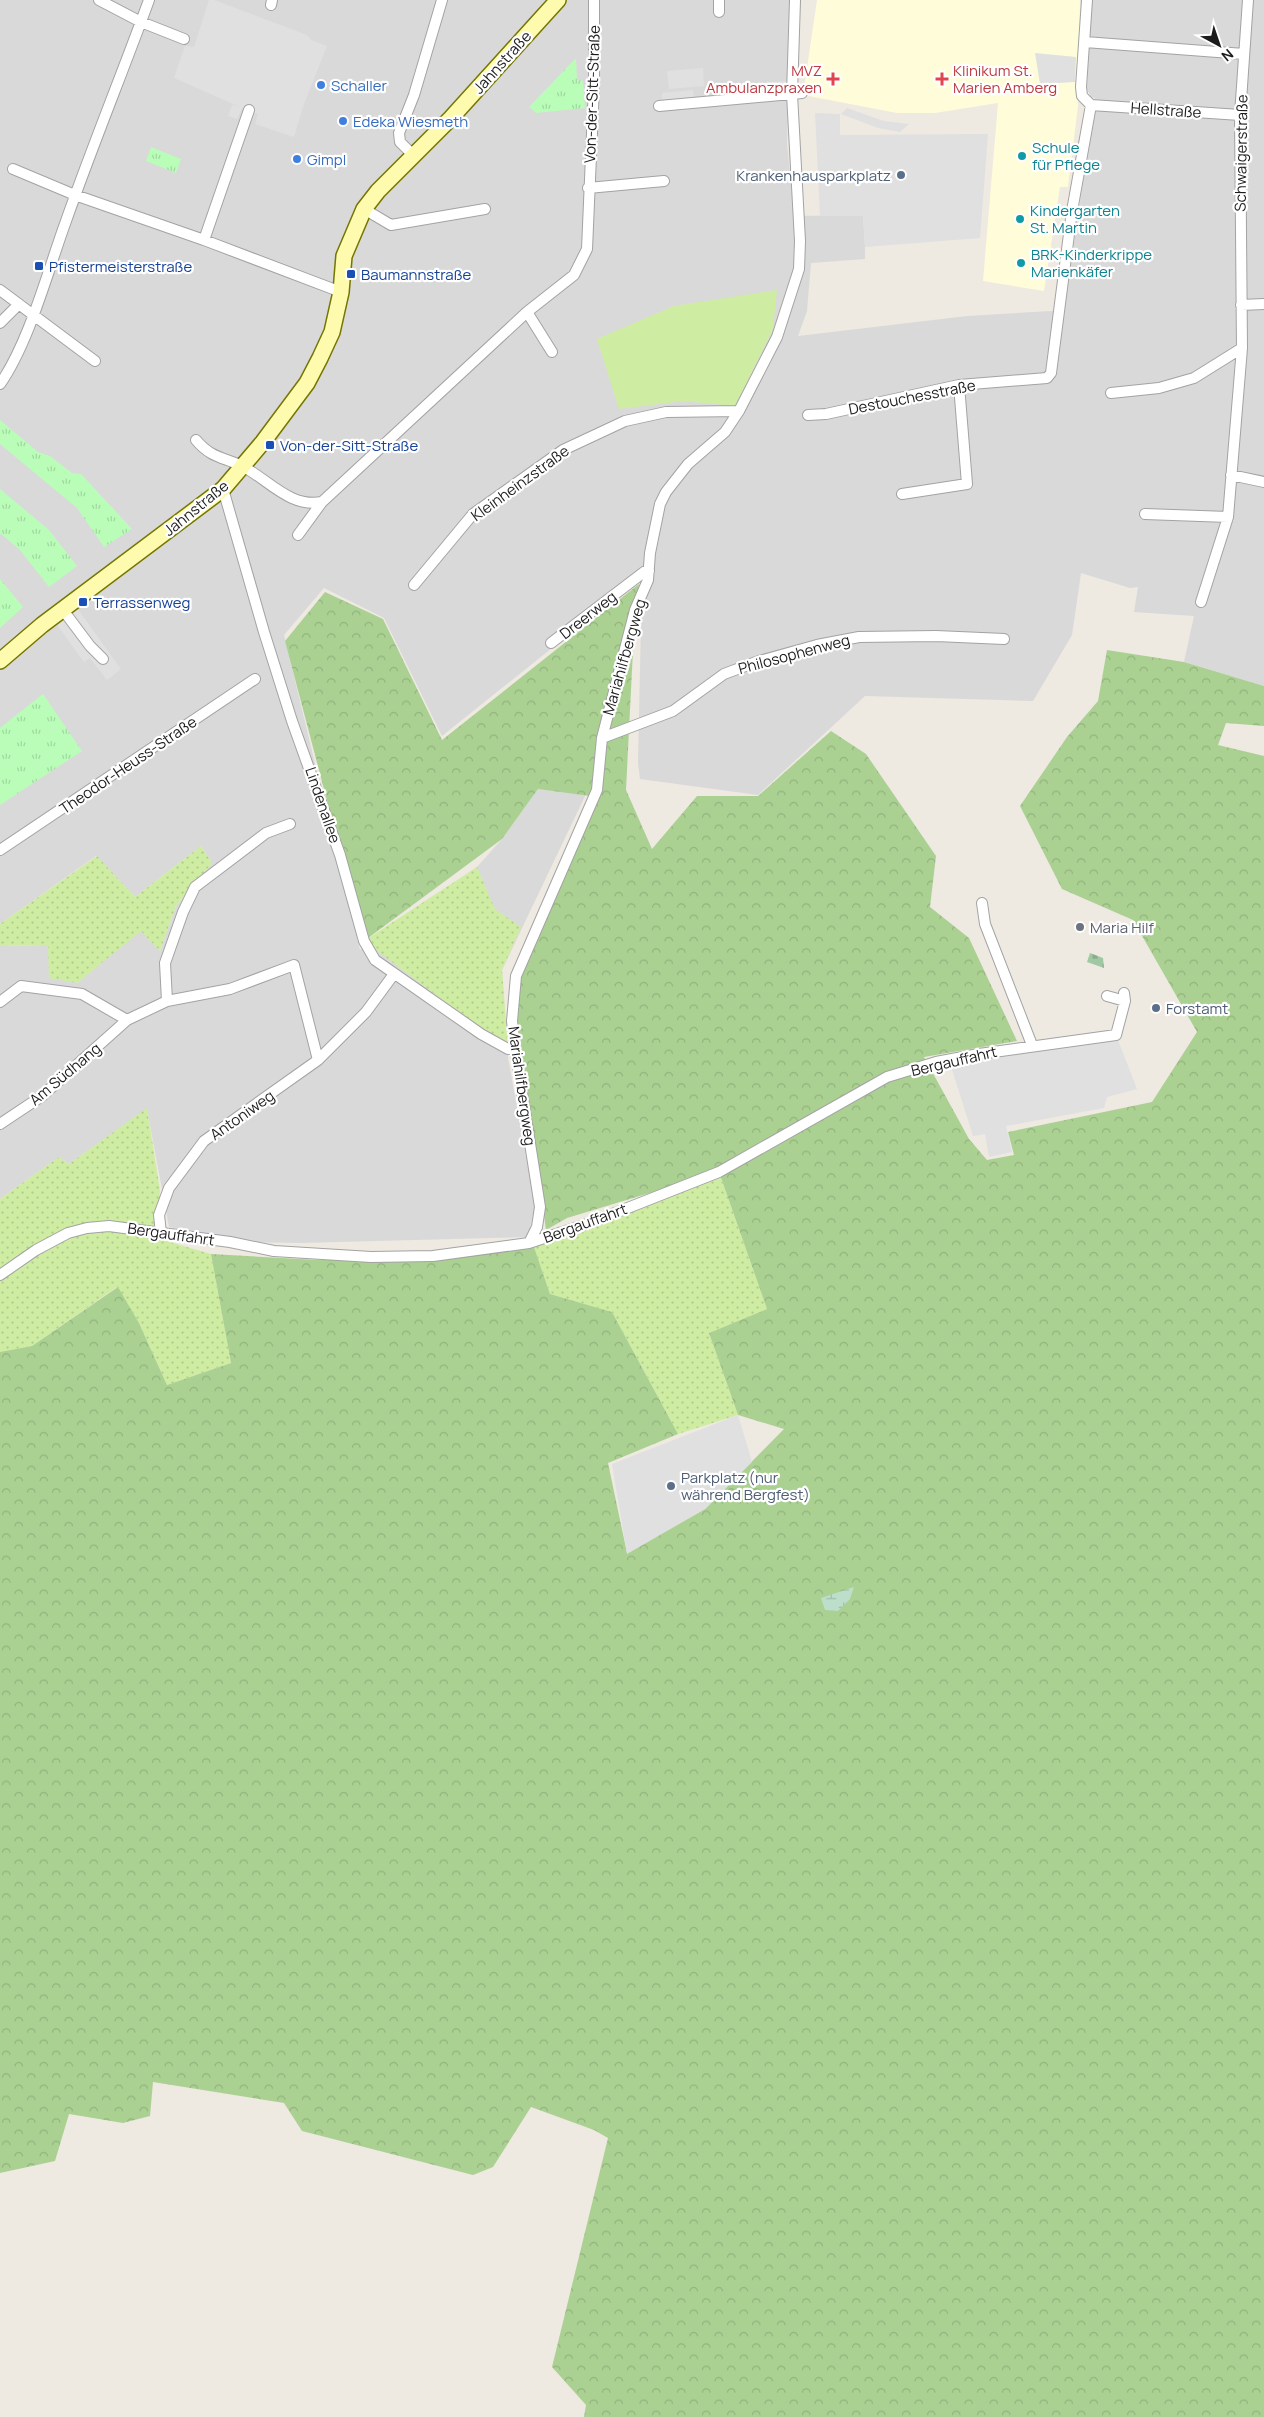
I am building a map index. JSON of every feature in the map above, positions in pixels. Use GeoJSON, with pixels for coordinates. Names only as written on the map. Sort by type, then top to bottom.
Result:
{"type":"FeatureCollection","features":[{"type":"Feature","properties":{"kind":"street"},"geometry":{"type":"LineString","coordinates":[[99,0],[141,22],[184,39]]}},
{"type":"Feature","properties":{"kind":"street"},"geometry":{"type":"LineString","coordinates":[[0,384],[12,367],[33,314],[75,195],[149,0]]}},
{"type":"Feature","properties":{"kind":"street"},"geometry":{"type":"LineString","coordinates":[[413,155],[400,142],[399,133],[414,94],[442,0]]}},
{"type":"Feature","properties":{"kind":"street","name":"Jahnstraße"},"geometry":{"type":"LineString","coordinates":[[0,661],[63,610],[223,489],[244,467],[307,383],[332,332],[342,292],[344,256],[364,210],[378,191],[452,118],[558,0]]}},
{"type":"Feature","properties":{"kind":"street","name":"Von-der-Sitt-Straße"},"geometry":{"type":"LineString","coordinates":[[298,535],[322,502],[528,312],[574,275],[587,249],[588,188],[594,86],[594,0]]}},
{"type":"Feature","properties":{"kind":"street"},"geometry":{"type":"LineString","coordinates":[[719,0],[719,12]]}},
{"type":"Feature","properties":{"kind":"street","name":"Mariahilfbergweg"},"geometry":{"type":"LineString","coordinates":[[529,1243],[536,1227],[540,1206],[514,1048],[512,1021],[516,976],[597,790],[602,738],[634,610],[648,580],[654,530],[666,492],[700,452],[725,432],[739,411],[777,337],[799,269],[795,0]]}},
{"type":"Feature","properties":{"kind":"street"},"geometry":{"type":"LineString","coordinates":[[1087,0],[1080,87],[1082,96],[1092,105]]}},
{"type":"Feature","properties":{"kind":"street","name":"Schwaigerstraße"},"geometry":{"type":"LineString","coordinates":[[1201,602],[1228,517],[1242,348],[1240,115],[1248,0]]}},
{"type":"Feature","properties":{"kind":"street"},"geometry":{"type":"LineString","coordinates":[[1085,42],[1244,54]]}},
{"type":"Feature","properties":{"kind":"street"},"geometry":{"type":"LineString","coordinates":[[659,106],[797,93]]}},
{"type":"Feature","properties":{"kind":"street","name":"Hellstraße"},"geometry":{"type":"LineString","coordinates":[[1092,105],[1240,115]]}},
{"type":"Feature","properties":{"kind":"street","name":"Destouchesstraße"},"geometry":{"type":"LineString","coordinates":[[808,415],[826,414],[959,386],[1047,378],[1051,373],[1072,211],[1092,105]]}},
{"type":"Feature","properties":{"kind":"street"},"geometry":{"type":"LineString","coordinates":[[204,240],[249,110]]}},
{"type":"Feature","properties":{"kind":"street"},"geometry":{"type":"LineString","coordinates":[[13,170],[75,195],[204,240],[342,292]]}},
{"type":"Feature","properties":{"kind":"street"},"geometry":{"type":"LineString","coordinates":[[588,188],[664,181]]}},
{"type":"Feature","properties":{"kind":"street"},"geometry":{"type":"LineString","coordinates":[[364,210],[391,225],[485,209]]}},
{"type":"Feature","properties":{"kind":"street"},"geometry":{"type":"LineString","coordinates":[[0,290],[95,361]]}},
{"type":"Feature","properties":{"kind":"street"},"geometry":{"type":"LineString","coordinates":[[0,323],[19,304]]}},
{"type":"Feature","properties":{"kind":"street"},"geometry":{"type":"LineString","coordinates":[[1241,305],[1264,304]]}},
{"type":"Feature","properties":{"kind":"street"},"geometry":{"type":"LineString","coordinates":[[528,312],[552,352]]}},
{"type":"Feature","properties":{"kind":"street"},"geometry":{"type":"LineString","coordinates":[[1111,393],[1159,388],[1194,378],[1242,348]]}},
{"type":"Feature","properties":{"kind":"street"},"geometry":{"type":"LineString","coordinates":[[902,494],[966,484],[959,386]]}},
{"type":"Feature","properties":{"kind":"street","name":"Kleinheinzstraße"},"geometry":{"type":"LineString","coordinates":[[414,585],[473,514],[563,450],[625,421],[666,412],[739,411]]}},
{"type":"Feature","properties":{"kind":"street"},"geometry":{"type":"LineString","coordinates":[[196,440],[206,452],[244,467],[282,494],[310,504],[322,502]]}},
{"type":"Feature","properties":{"kind":"street"},"geometry":{"type":"LineString","coordinates":[[1231,475],[1264,482]]}},
{"type":"Feature","properties":{"kind":"street","name":"Lindenallee"},"geometry":{"type":"LineString","coordinates":[[223,489],[264,632],[292,721],[340,855],[364,941],[375,960],[394,974],[481,1034],[508,1049],[514,1048]]}},
{"type":"Feature","properties":{"kind":"street"},"geometry":{"type":"LineString","coordinates":[[1145,514],[1228,517]]}},
{"type":"Feature","properties":{"kind":"street","name":"Dreerweg"},"geometry":{"type":"LineString","coordinates":[[552,643],[649,570]]}},
{"type":"Feature","properties":{"kind":"street"},"geometry":{"type":"LineString","coordinates":[[63,610],[90,646],[103,659]]}},
{"type":"Feature","properties":{"kind":"street","name":"Philosophenweg"},"geometry":{"type":"LineString","coordinates":[[602,738],[673,711],[724,674],[756,662],[817,645],[859,637],[936,636],[1004,639]]}},
{"type":"Feature","properties":{"kind":"street","name":"Theodor-Heuss-Straße"},"geometry":{"type":"LineString","coordinates":[[0,850],[255,679]]}},
{"type":"Feature","properties":{"kind":"street"},"geometry":{"type":"LineString","coordinates":[[167,1001],[165,963],[183,912],[195,887],[266,833],[290,824]]}},
{"type":"Feature","properties":{"kind":"street"},"geometry":{"type":"LineString","coordinates":[[982,904],[985,924],[1032,1045]]}},
{"type":"Feature","properties":{"kind":"street","name":"Am Südhang"},"geometry":{"type":"LineString","coordinates":[[0,1124],[42,1096],[127,1020],[167,1001],[230,989],[294,965],[318,1060]]}},
{"type":"Feature","properties":{"kind":"street","name":"Antoniweg"},"geometry":{"type":"LineString","coordinates":[[162,1233],[159,1215],[169,1188],[204,1141],[318,1060],[366,1012],[394,974]]}},
{"type":"Feature","properties":{"kind":"street"},"geometry":{"type":"LineString","coordinates":[[0,1002],[21,986],[82,994],[127,1020]]}},
{"type":"Feature","properties":{"kind":"street","name":"Bergauffahrt"},"geometry":{"type":"LineString","coordinates":[[0,1275],[53,1240],[87,1228],[129,1228],[230,1242],[274,1251],[371,1257],[433,1256],[529,1243],[587,1224],[719,1172],[887,1077],[936,1062],[1032,1045],[1116,1035],[1124,997],[1107,996]]}},
{"type":"Feature","properties":{"kind":"shaded area"},"geometry":{"type":"Polygon","coordinates":[[[0,0],[790,0],[787,143],[794,216],[863,215],[865,247],[865,259],[811,263],[807,311],[798,336],[967,316],[1051,311],[1064,313],[1095,98],[1091,97],[1087,89],[1092,0],[1264,0],[1264,686],[1184,662],[1194,616],[1134,612],[1138,587],[1130,588],[1081,573],[1072,635],[1033,701],[865,696],[758,795],[640,779],[638,763],[642,576],[442,736],[384,618],[324,588],[284,635],[360,950],[477,867],[502,839],[538,789],[586,794],[502,970],[508,1058],[535,1206],[528,1237],[300,1243],[230,1242],[169,1227],[147,1109],[69,1164],[59,1157],[0,1199],[0,946],[48,945],[77,983],[141,930],[160,951],[176,906],[212,863],[201,846],[135,897],[96,856],[0,924],[0,0]]]}},
{"type":"Feature","properties":{"kind":"shaded area"},"geometry":{"type":"Polygon","coordinates":[[[209,0],[214,0],[307,35],[311,40],[327,46],[304,104],[294,137],[255,124],[258,114],[242,108],[237,119],[228,116],[232,105],[240,107],[174,78],[185,46],[194,47],[209,0]]]}},
{"type":"Feature","properties":{"kind":"shaded area","name":"Klinikum St. Marien Amberg"},"geometry":{"type":"Polygon","coordinates":[[[817,0],[1080,0],[1078,106],[1068,187],[1060,187],[1044,291],[983,281],[998,103],[935,113],[897,113],[803,95],[817,0]]]}},
{"type":"Feature","properties":{"kind":"shaded area"},"geometry":{"type":"Polygon","coordinates":[[[1035,53],[1076,57],[1075,82],[1040,84],[1035,53]]]}},
{"type":"Feature","properties":{"kind":"shaded area"},"geometry":{"type":"Polygon","coordinates":[[[703,68],[704,86],[669,89],[667,71],[703,68]]]}},
{"type":"Feature","properties":{"kind":"shaded area"},"geometry":{"type":"Polygon","coordinates":[[[786,81],[787,90],[731,94],[731,85],[786,81]]]}},
{"type":"Feature","properties":{"kind":"shaded area"},"geometry":{"type":"Polygon","coordinates":[[[693,90],[694,98],[662,101],[662,93],[693,90]]]}},
{"type":"Feature","properties":{"kind":"shaded area"},"geometry":{"type":"Polygon","coordinates":[[[847,108],[884,121],[909,124],[900,132],[878,128],[841,114],[847,108]]]}},
{"type":"Feature","properties":{"kind":"shaded area","name":"Krankenhausparkplatz"},"geometry":{"type":"Polygon","coordinates":[[[815,113],[840,114],[840,135],[988,134],[980,238],[865,247],[863,216],[820,216],[815,113]]]}},
{"type":"Feature","properties":{"kind":"shaded area"},"geometry":{"type":"Polygon","coordinates":[[[77,608],[121,669],[107,680],[90,658],[84,662],[57,625],[77,608]]]}},
{"type":"Feature","properties":{"kind":"shaded area"},"geometry":{"type":"Polygon","coordinates":[[[1116,1035],[1137,1089],[1107,1097],[1104,1108],[1006,1126],[1012,1152],[989,1157],[985,1134],[973,1136],[949,1060],[1116,1035]]]}},
{"type":"Feature","properties":{"kind":"shaded area","name":"Parkplatz (nur während Bergfest)"},"geometry":{"type":"Polygon","coordinates":[[[738,1415],[752,1462],[705,1509],[627,1554],[612,1464],[738,1415]]]}},
{"type":"Feature","properties":{"kind":"green space"},"geometry":{"type":"Polygon","coordinates":[[[576,58],[577,80],[583,81],[585,108],[536,113],[529,107],[576,58]]]}},
{"type":"Feature","properties":{"kind":"green space"},"geometry":{"type":"Polygon","coordinates":[[[151,147],[181,159],[176,173],[146,161],[151,147]]]}},
{"type":"Feature","properties":{"kind":"green space"},"geometry":{"type":"Polygon","coordinates":[[[777,290],[773,329],[735,406],[683,401],[619,409],[597,339],[674,306],[777,290]]]}},
{"type":"Feature","properties":{"kind":"green space"},"geometry":{"type":"Polygon","coordinates":[[[0,420],[38,452],[50,456],[72,473],[81,474],[132,529],[104,547],[77,508],[0,444],[0,420]]]}},
{"type":"Feature","properties":{"kind":"green space"},"geometry":{"type":"Polygon","coordinates":[[[0,489],[49,530],[77,566],[49,587],[20,550],[0,533],[0,489]]]}},
{"type":"Feature","properties":{"kind":"green space"},"geometry":{"type":"Polygon","coordinates":[[[0,579],[23,607],[0,628],[0,579]]]}},
{"type":"Feature","properties":{"kind":"green space"},"geometry":{"type":"Polygon","coordinates":[[[639,584],[635,610],[626,790],[652,849],[697,796],[758,796],[831,731],[866,754],[936,856],[930,907],[969,938],[1017,1041],[924,1057],[969,1139],[987,1160],[1014,1155],[1008,1132],[1152,1102],[1197,1032],[1133,920],[1062,889],[1020,806],[1067,737],[1098,701],[1107,650],[1184,662],[1264,686],[1264,726],[1226,723],[1218,745],[1264,756],[1264,2417],[584,2417],[586,2405],[552,2367],[608,2138],[594,2130],[531,2107],[493,2167],[473,2175],[302,2131],[284,2103],[153,2082],[150,2116],[123,2123],[69,2114],[55,2161],[0,2173],[0,1352],[32,1346],[118,1287],[139,1323],[167,1385],[231,1363],[211,1254],[318,1260],[427,1260],[534,1247],[550,1294],[612,1312],[678,1434],[608,1463],[627,1553],[705,1509],[784,1429],[738,1415],[709,1333],[767,1309],[719,1172],[567,1218],[546,1230],[512,979],[590,796],[538,789],[502,839],[364,941],[285,641],[325,592],[383,619],[442,740],[639,584]]]}},
{"type":"Feature","properties":{"kind":"green space"},"geometry":{"type":"Polygon","coordinates":[[[43,694],[82,751],[0,805],[0,728],[43,694]]]}},
{"type":"Feature","properties":{"kind":"green space"},"geometry":{"type":"Polygon","coordinates":[[[201,846],[212,863],[176,906],[160,951],[141,931],[77,983],[49,978],[48,945],[0,946],[0,924],[97,856],[135,897],[201,846]]]}},
{"type":"Feature","properties":{"kind":"green space"},"geometry":{"type":"Polygon","coordinates":[[[477,867],[495,909],[521,927],[502,970],[508,1049],[364,941],[477,867]]]}},
{"type":"Feature","properties":{"kind":"green space"},"geometry":{"type":"Polygon","coordinates":[[[1090,953],[1103,958],[1104,968],[1087,962],[1090,953]]]}},
{"type":"Feature","properties":{"kind":"green space"},"geometry":{"type":"Polygon","coordinates":[[[147,1108],[160,1190],[159,1215],[163,1240],[211,1254],[231,1363],[167,1385],[139,1323],[117,1287],[32,1346],[0,1352],[0,1199],[59,1157],[69,1164],[147,1108]]]}},
{"type":"Feature","properties":{"kind":"green space"},"geometry":{"type":"Polygon","coordinates":[[[719,1172],[767,1309],[709,1333],[738,1415],[678,1434],[612,1312],[550,1294],[534,1247],[719,1172]]]}},
{"type":"Feature","properties":{"kind":"green space"},"geometry":{"type":"Polygon","coordinates":[[[854,1587],[850,1599],[838,1611],[825,1610],[821,1598],[854,1587]]]}},
{"type":"Feature","properties":{"kind":"place","name":"MVZ Ambulanzpraxen"},"geometry":{"type":"Point","coordinates":[833,79]}},
{"type":"Feature","properties":{"kind":"place","name":"Klinikum St. Marien Amberg"},"geometry":{"type":"Point","coordinates":[942,79]}},
{"type":"Feature","properties":{"kind":"place","name":"Schaller"},"geometry":{"type":"Point","coordinates":[321,85]}},
{"type":"Feature","properties":{"kind":"place","name":"Edeka Wiesmeth"},"geometry":{"type":"Point","coordinates":[343,121]}},
{"type":"Feature","properties":{"kind":"place","name":"Schule für Pflege"},"geometry":{"type":"Point","coordinates":[1022,156]}},
{"type":"Feature","properties":{"kind":"place","name":"Gimpl"},"geometry":{"type":"Point","coordinates":[297,159]}},
{"type":"Feature","properties":{"kind":"place","name":"Krankenhausparkplatz"},"geometry":{"type":"Point","coordinates":[901,175]}},
{"type":"Feature","properties":{"kind":"place","name":"Kindergarten St. Martin"},"geometry":{"type":"Point","coordinates":[1020,219]}},
{"type":"Feature","properties":{"kind":"place","name":"BRK-Kinderkrippe Marienkäfer"},"geometry":{"type":"Point","coordinates":[1021,263]}},
{"type":"Feature","properties":{"kind":"place","name":"Pfistermeisterstraße"},"geometry":{"type":"Point","coordinates":[39,266]}},
{"type":"Feature","properties":{"kind":"place","name":"Baumannstraße"},"geometry":{"type":"Point","coordinates":[351,274]}},
{"type":"Feature","properties":{"kind":"place","name":"Von-der-Sitt-Straße"},"geometry":{"type":"Point","coordinates":[270,445]}},
{"type":"Feature","properties":{"kind":"place","name":"Terrassenweg"},"geometry":{"type":"Point","coordinates":[83,602]}},
{"type":"Feature","properties":{"kind":"place","name":"Maria Hilf"},"geometry":{"type":"Point","coordinates":[1080,927]}},
{"type":"Feature","properties":{"kind":"place","name":"Forstamt"},"geometry":{"type":"Point","coordinates":[1156,1008]}},
{"type":"Feature","properties":{"kind":"place","name":"Parkplatz (nur während Bergfest)"},"geometry":{"type":"Point","coordinates":[671,1486]}}]}
